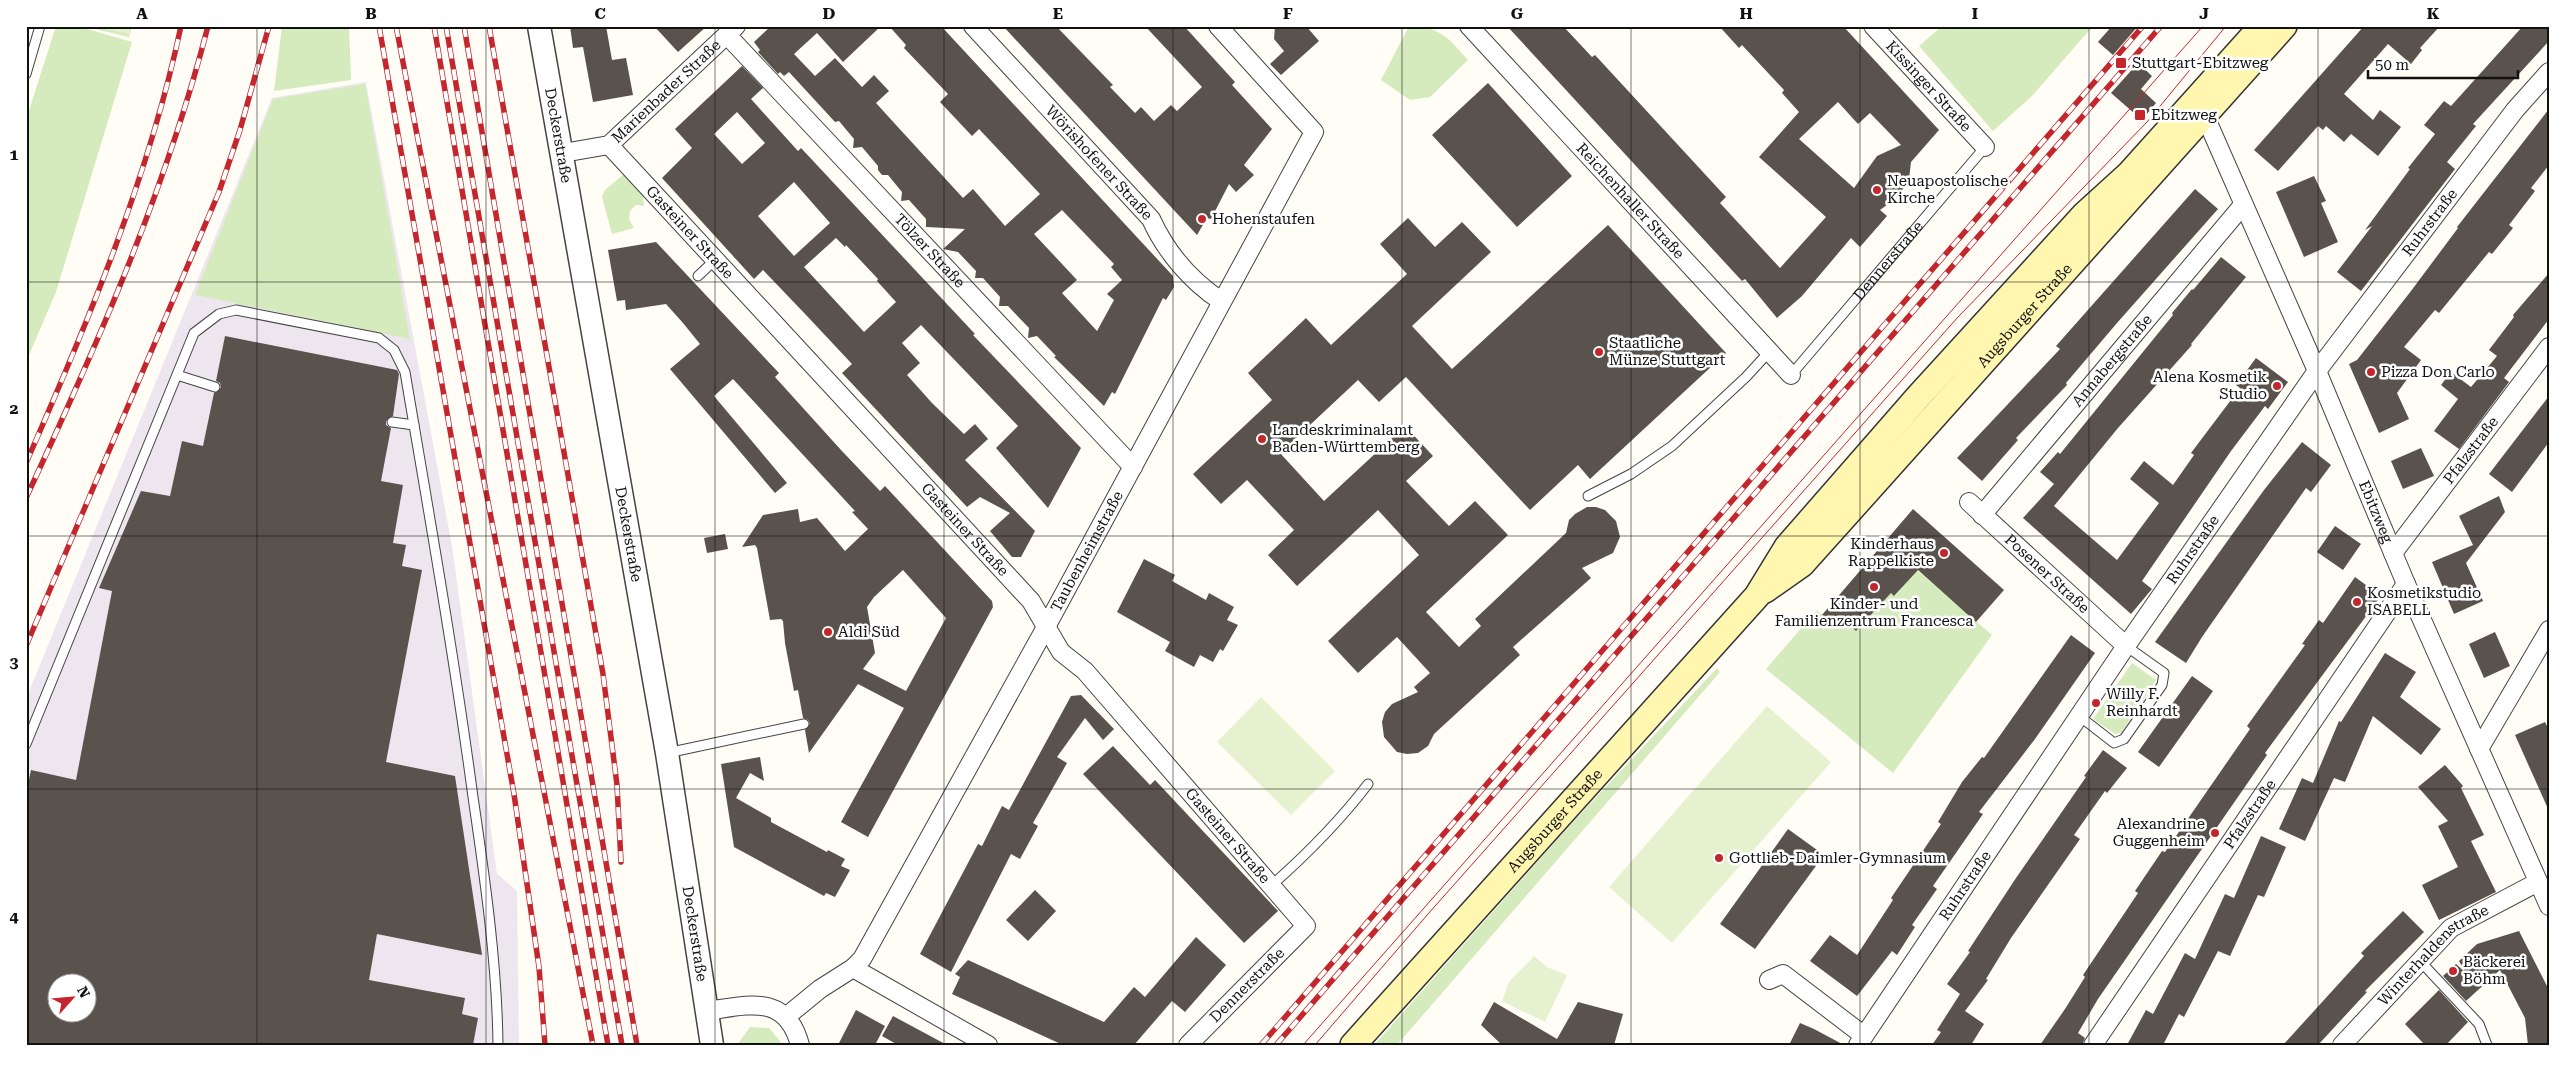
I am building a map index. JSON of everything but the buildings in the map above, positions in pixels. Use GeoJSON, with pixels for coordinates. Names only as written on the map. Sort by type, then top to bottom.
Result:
{"type":"FeatureCollection","features":[{"type":"Feature","properties":{"kind":"main road","name":"Augsburger Straße"},"geometry":{"type":"LineString","coordinates":[[1757,596],[1802,564],[2206,116],[2279,27]]}},
{"type":"Feature","properties":{"kind":"main road","name":"Augsburger Straße"},"geometry":{"type":"LineString","coordinates":[[1353,1045],[1757,596],[1787,547],[1918,397],[2085,214],[2129,174],[2279,27]]}},
{"type":"Feature","properties":{"kind":"street","name":"Deckerstraße"},"geometry":{"type":"LineString","coordinates":[[539,26],[563,153],[667,753],[712,1045]]}},
{"type":"Feature","properties":{"kind":"street","name":"Wörishofener Straße"},"geometry":{"type":"LineString","coordinates":[[973,26],[1151,219],[1162,242],[1202,289],[1221,301]]}},
{"type":"Feature","properties":{"kind":"street","name":"Taubenheimstraße"},"geometry":{"type":"LineString","coordinates":[[853,968],[862,959],[1046,627],[1314,132],[1218,26]]}},
{"type":"Feature","properties":{"kind":"street","name":"Reichenhaller Straße"},"geometry":{"type":"LineString","coordinates":[[1469,26],[1790,375]]}},
{"type":"Feature","properties":{"kind":"street","name":"Kissinger Straße"},"geometry":{"type":"LineString","coordinates":[[1873,26],[1986,147]]}},
{"type":"Feature","properties":{"kind":"street","name":"Marienbader Straße"},"geometry":{"type":"LineString","coordinates":[[563,153],[609,145],[732,31]]}},
{"type":"Feature","properties":{"kind":"street","name":"Tölzer Straße"},"geometry":{"type":"LineString","coordinates":[[732,31],[1096,430],[1132,467]]}},
{"type":"Feature","properties":{"kind":"street","name":"Ruhrstraße"},"geometry":{"type":"LineString","coordinates":[[1860,1040],[2078,715],[2317,371],[2515,110],[2549,72]]}},
{"type":"Feature","properties":{"kind":"street","name":"Ebitzweg"},"geometry":{"type":"LineString","coordinates":[[2206,116],[2243,205],[2317,371],[2406,584],[2549,906]]}},
{"type":"Feature","properties":{"kind":"street","name":"Gasteiner Straße"},"geometry":{"type":"LineString","coordinates":[[609,145],[1031,601],[1061,652],[1085,671],[1306,926]]}},
{"type":"Feature","properties":{"kind":"street","name":"Annabergstraße"},"geometry":{"type":"LineString","coordinates":[[1982,515],[2243,205]]}},
{"type":"Feature","properties":{"kind":"street","name":"Pfalzstraße"},"geometry":{"type":"LineString","coordinates":[[2394,553],[2549,347]]}},
{"type":"Feature","properties":{"kind":"street","name":"Posener Straße"},"geometry":{"type":"LineString","coordinates":[[1969,502],[2126,646]]}},
{"type":"Feature","properties":{"kind":"street","name":"Pfalzstraße"},"geometry":{"type":"LineString","coordinates":[[2094,1045],[2406,584]]}},
{"type":"Feature","properties":{"kind":"street"},"geometry":{"type":"LineString","coordinates":[[2479,749],[2549,630]]}},
{"type":"Feature","properties":{"kind":"street","name":"Winterhaldenstraße"},"geometry":{"type":"LineString","coordinates":[[2342,1045],[2451,928],[2538,882]]}},
{"type":"Feature","properties":{"kind":"street","name":"Dennerstraße"},"geometry":{"type":"LineString","coordinates":[[1188,1045],[1306,926]]}},
{"type":"Feature","properties":{"kind":"street"},"geometry":{"type":"LineString","coordinates":[[787,1016],[820,989],[853,968],[988,1045]]}},
{"type":"Feature","properties":{"kind":"street"},"geometry":{"type":"LineString","coordinates":[[1769,980],[1783,974],[1860,1040]]}},
{"type":"Feature","properties":{"kind":"street"},"geometry":{"type":"LineString","coordinates":[[706,1011],[739,1006],[767,1007],[787,1016],[793,1023],[800,1045]]}},
{"type":"Feature","properties":{"kind":"lane"},"geometry":{"type":"LineString","coordinates":[[26,74],[40,26]]}},
{"type":"Feature","properties":{"kind":"lane","name":"Dennerstraße"},"geometry":{"type":"LineString","coordinates":[[1790,375],[1986,147]]}},
{"type":"Feature","properties":{"kind":"lane"},"geometry":{"type":"LineString","coordinates":[[698,276],[716,260]]}},
{"type":"Feature","properties":{"kind":"lane"},"geometry":{"type":"LineString","coordinates":[[26,744],[194,333],[219,314],[236,310],[379,338],[394,350],[405,372],[455,662],[486,887],[497,998],[498,1045]]}},
{"type":"Feature","properties":{"kind":"lane"},"geometry":{"type":"LineString","coordinates":[[1588,496],[1631,474],[1672,446],[1746,377],[1769,352]]}},
{"type":"Feature","properties":{"kind":"lane"},"geometry":{"type":"LineString","coordinates":[[177,375],[215,387]]}},
{"type":"Feature","properties":{"kind":"lane"},"geometry":{"type":"LineString","coordinates":[[392,422],[414,425]]}},
{"type":"Feature","properties":{"kind":"lane"},"geometry":{"type":"LineString","coordinates":[[2078,715],[2114,742],[2124,739],[2162,684],[2164,673],[2126,646]]}},
{"type":"Feature","properties":{"kind":"lane"},"geometry":{"type":"LineString","coordinates":[[667,753],[804,724]]}},
{"type":"Feature","properties":{"kind":"lane"},"geometry":{"type":"LineString","coordinates":[[1272,886],[1307,854],[1347,812],[1368,784]]}},
{"type":"Feature","properties":{"kind":"lane"},"geometry":{"type":"LineString","coordinates":[[2420,961],[2479,1024],[2487,1045]]}},
{"type":"Feature","properties":{"kind":"shaded area"},"geometry":{"type":"Polygon","coordinates":[[[366,82],[452,546],[497,874],[517,891],[519,1045],[26,1045],[26,699],[272,98],[366,82]]]}},
{"type":"Feature","properties":{"kind":"green space"},"geometry":{"type":"Polygon","coordinates":[[[56,26],[77,26],[132,42],[56,292],[26,362],[26,120],[56,26]]]}},
{"type":"Feature","properties":{"kind":"green space"},"geometry":{"type":"Polygon","coordinates":[[[82,26],[132,26],[129,37],[82,26]]]}},
{"type":"Feature","properties":{"kind":"green space"},"geometry":{"type":"Polygon","coordinates":[[[90,26],[130,26],[129,34],[90,26]]]}},
{"type":"Feature","properties":{"kind":"green space"},"geometry":{"type":"Polygon","coordinates":[[[282,26],[349,26],[351,80],[274,91],[282,26]]]}},
{"type":"Feature","properties":{"kind":"green space"},"geometry":{"type":"Polygon","coordinates":[[[1409,26],[1428,28],[1443,35],[1468,60],[1430,97],[1410,100],[1381,80],[1409,26]]]}},
{"type":"Feature","properties":{"kind":"green space"},"geometry":{"type":"Polygon","coordinates":[[[1942,26],[2093,26],[2032,96],[1993,131],[1919,46],[1942,26]]]}},
{"type":"Feature","properties":{"kind":"green space"},"geometry":{"type":"Polygon","coordinates":[[[365,84],[410,339],[195,295],[273,99],[365,84]]]}},
{"type":"Feature","properties":{"kind":"green space"},"geometry":{"type":"Polygon","coordinates":[[[624,174],[643,194],[644,206],[636,205],[630,211],[629,219],[634,228],[612,234],[602,197],[605,190],[624,174]]]}},
{"type":"Feature","properties":{"kind":"green space"},"geometry":{"type":"Polygon","coordinates":[[[1903,558],[1992,635],[1893,773],[1766,669],[1817,610],[1836,628],[1844,620],[1856,631],[1891,593],[1895,596],[1907,582],[1903,558]]]}},
{"type":"Feature","properties":{"kind":"green space"},"geometry":{"type":"Polygon","coordinates":[[[2132,663],[2156,680],[2121,733],[2115,734],[2093,719],[2132,663]]]}},
{"type":"Feature","properties":{"kind":"green space"},"geometry":{"type":"Polygon","coordinates":[[[1717,668],[1720,672],[1397,1045],[1374,1045],[1573,822],[1717,668]]]}},
{"type":"Feature","properties":{"kind":"green space"},"geometry":{"type":"Polygon","coordinates":[[[1261,697],[1335,771],[1291,815],[1217,742],[1261,697]]]}},
{"type":"Feature","properties":{"kind":"green space"},"geometry":{"type":"Polygon","coordinates":[[[1767,706],[1831,762],[1672,943],[1609,887],[1767,706]]]}},
{"type":"Feature","properties":{"kind":"green space"},"geometry":{"type":"Polygon","coordinates":[[[1534,956],[1547,967],[1567,975],[1545,1022],[1502,1001],[1509,982],[1534,956]]]}},
{"type":"Feature","properties":{"kind":"green space"},"geometry":{"type":"Polygon","coordinates":[[[750,1027],[769,1028],[781,1045],[737,1045],[750,1027]]]}},
{"type":"Feature","properties":{"kind":"tram line"},"geometry":{"type":"LineString","coordinates":[[1303,1045],[2203,26]]}},
{"type":"Feature","properties":{"kind":"tram line"},"geometry":{"type":"LineString","coordinates":[[1315,1045],[1428,914],[1958,317],[2147,122],[2226,26]]}},
{"type":"Feature","properties":{"kind":"railway"},"geometry":{"type":"LineString","coordinates":[[26,463],[94,303],[115,248],[152,138],[181,26]]}},
{"type":"Feature","properties":{"kind":"railway"},"geometry":{"type":"LineString","coordinates":[[26,498],[104,325],[151,207],[191,87],[208,26]]}},
{"type":"Feature","properties":{"kind":"railway"},"geometry":{"type":"LineString","coordinates":[[26,646],[219,192],[240,130],[269,26]]}},
{"type":"Feature","properties":{"kind":"railway"},"geometry":{"type":"LineString","coordinates":[[379,26],[514,794],[539,967],[545,1045]]}},
{"type":"Feature","properties":{"kind":"railway"},"geometry":{"type":"LineString","coordinates":[[396,26],[593,1045]]}},
{"type":"Feature","properties":{"kind":"railway"},"geometry":{"type":"LineString","coordinates":[[434,26],[608,1045]]}},
{"type":"Feature","properties":{"kind":"railway"},"geometry":{"type":"LineString","coordinates":[[446,26],[622,1045]]}},
{"type":"Feature","properties":{"kind":"railway"},"geometry":{"type":"LineString","coordinates":[[464,26],[637,1045]]}},
{"type":"Feature","properties":{"kind":"railway"},"geometry":{"type":"LineString","coordinates":[[489,26],[603,674],[617,785],[621,862]]}},
{"type":"Feature","properties":{"kind":"railway"},"geometry":{"type":"LineString","coordinates":[[1261,1045],[2143,26]]}},
{"type":"Feature","properties":{"kind":"railway"},"geometry":{"type":"LineString","coordinates":[[1276,1045],[2161,26]]}},
{"type":"Feature","properties":{"kind":"place","name":"Stuttgart-Ebitzweg"},"geometry":{"type":"Point","coordinates":[2121,63]}},
{"type":"Feature","properties":{"kind":"place","name":"Ebitzweg"},"geometry":{"type":"Point","coordinates":[2140,115]}},
{"type":"Feature","properties":{"kind":"place","name":"Neuapostolische Kirche"},"geometry":{"type":"Point","coordinates":[1877,190]}},
{"type":"Feature","properties":{"kind":"place","name":"Hohenstaufen"},"geometry":{"type":"Point","coordinates":[1202,219]}},
{"type":"Feature","properties":{"kind":"place","name":"Staatliche Münze Stuttgart"},"geometry":{"type":"Point","coordinates":[1599,352]}},
{"type":"Feature","properties":{"kind":"place","name":"Pizza Don Carlo"},"geometry":{"type":"Point","coordinates":[2371,372]}},
{"type":"Feature","properties":{"kind":"place","name":"Alena Kosmetik Studio"},"geometry":{"type":"Point","coordinates":[2277,386]}},
{"type":"Feature","properties":{"kind":"place","name":"Landeskriminalamt Baden-Württemberg"},"geometry":{"type":"Point","coordinates":[1262,439]}},
{"type":"Feature","properties":{"kind":"place","name":"Kinderhaus Rappelkiste"},"geometry":{"type":"Point","coordinates":[1944,553]}},
{"type":"Feature","properties":{"kind":"place","name":"Kinder- und Familienzentrum Francesca"},"geometry":{"type":"Point","coordinates":[1874,587]}},
{"type":"Feature","properties":{"kind":"place","name":"Kosmetikstudio ISABELL"},"geometry":{"type":"Point","coordinates":[2357,602]}},
{"type":"Feature","properties":{"kind":"place","name":"Aldi Süd"},"geometry":{"type":"Point","coordinates":[828,632]}},
{"type":"Feature","properties":{"kind":"place","name":"Willy F. Reinhardt"},"geometry":{"type":"Point","coordinates":[2096,703]}},
{"type":"Feature","properties":{"kind":"place","name":"Alexandrine Guggenheim"},"geometry":{"type":"Point","coordinates":[2215,833]}},
{"type":"Feature","properties":{"kind":"place","name":"Gottlieb-Daimler-Gymnasium"},"geometry":{"type":"Point","coordinates":[1719,858]}},
{"type":"Feature","properties":{"kind":"place","name":"Bäckerei Böhm"},"geometry":{"type":"Point","coordinates":[2453,971]}}]}
